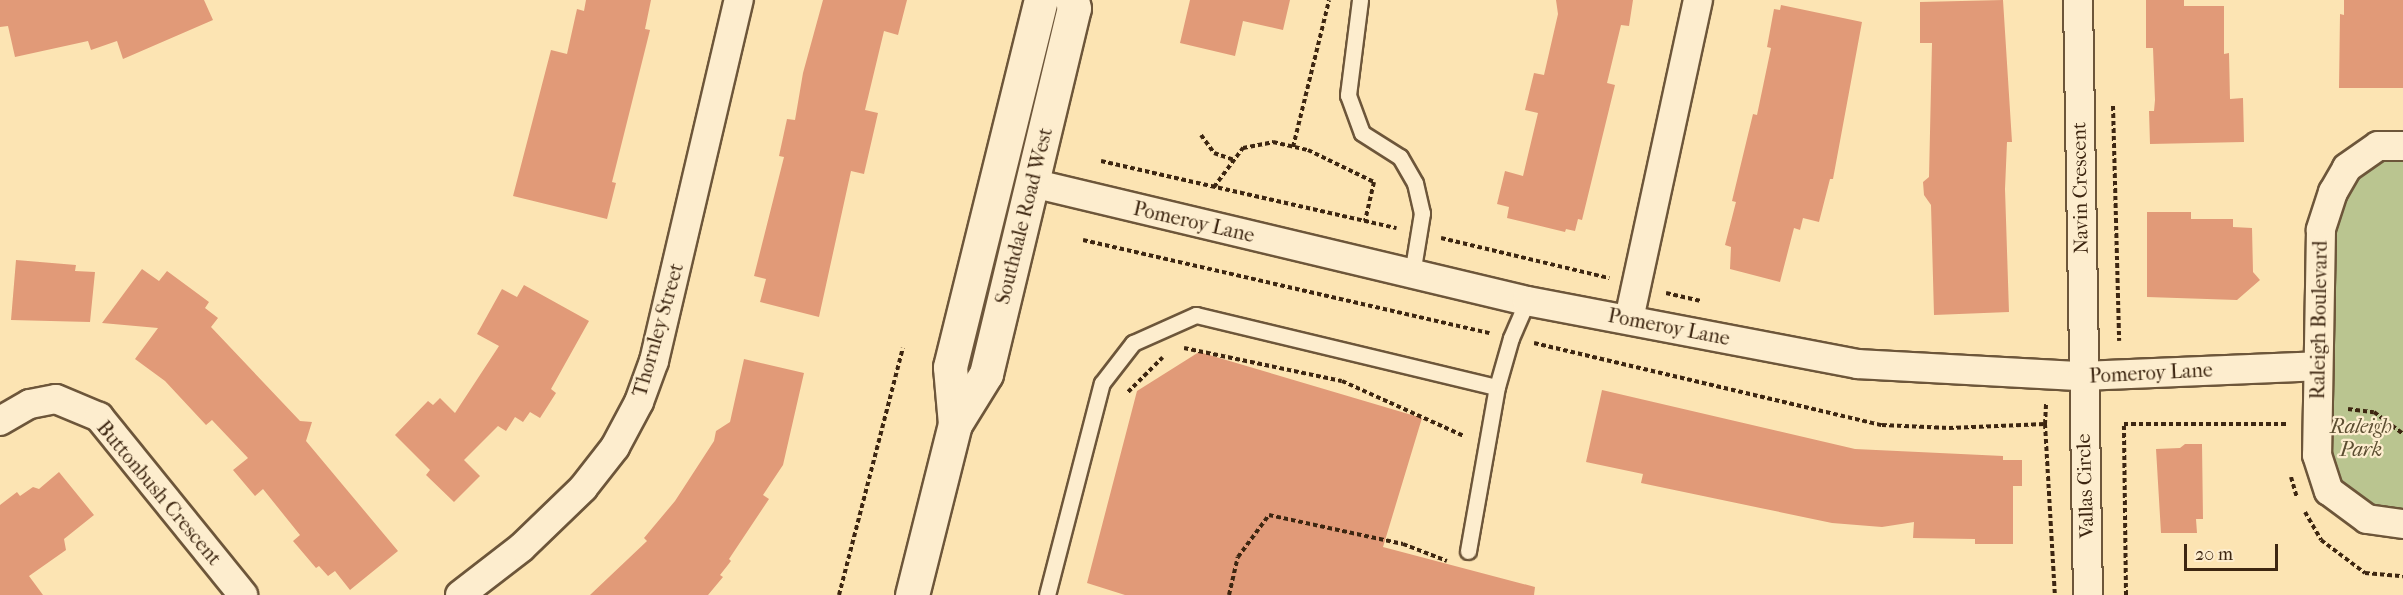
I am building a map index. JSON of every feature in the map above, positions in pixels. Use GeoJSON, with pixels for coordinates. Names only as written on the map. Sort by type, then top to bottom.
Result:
{"type":"FeatureCollection","features":[{"type":"Feature","properties":{"kind":"main road","name":"Southdale Road West"},"geometry":{"type":"LineString","coordinates":[[955,424],[950,367],[1041,0]]}},
{"type":"Feature","properties":{"kind":"main road","name":"Southdale Road West"},"geometry":{"type":"LineString","coordinates":[[912,595],[955,424],[986,374],[1074,8],[1072,0]]}},
{"type":"Feature","properties":{"kind":"street","name":"Thornley Street"},"geometry":{"type":"LineString","coordinates":[[460,595],[522,547],[583,488],[615,447],[639,402],[654,361],[739,0]]}},
{"type":"Feature","properties":{"kind":"street"},"geometry":{"type":"LineString","coordinates":[[1629,319],[1698,0]]}},
{"type":"Feature","properties":{"kind":"street","name":"Navin Crescent"},"geometry":{"type":"LineString","coordinates":[[2078,0],[2082,376]]}},
{"type":"Feature","properties":{"kind":"street","name":"Raleigh Boulevard"},"geometry":{"type":"LineString","coordinates":[[2403,146],[2378,146],[2347,168],[2333,192],[2321,230],[2317,366],[2317,455],[2329,491],[2367,519],[2403,524]]}},
{"type":"Feature","properties":{"kind":"street","name":"Pomeroy Lane"},"geometry":{"type":"LineString","coordinates":[[1032,183],[1527,301],[1857,364],[2082,376],[2317,366]]}},
{"type":"Feature","properties":{"kind":"street","name":"Vallas Circle"},"geometry":{"type":"LineString","coordinates":[[2082,376],[2088,595]]}},
{"type":"Feature","properties":{"kind":"street","name":"Buttonbush Crescent"},"geometry":{"type":"LineString","coordinates":[[0,421],[30,404],[56,399],[99,417],[243,595]]}},
{"type":"Feature","properties":{"kind":"lane"},"geometry":{"type":"LineString","coordinates":[[1360,0],[1348,95],[1362,133],[1400,157],[1415,183],[1422,213],[1412,274]]}},
{"type":"Feature","properties":{"kind":"lane"},"geometry":{"type":"LineString","coordinates":[[1468,551],[1497,387],[1511,338],[1527,301]]}},
{"type":"Feature","properties":{"kind":"lane"},"geometry":{"type":"LineString","coordinates":[[1047,595],[1102,383],[1133,343],[1196,315],[1497,387]]}},
{"type":"Feature","properties":{"kind":"path"},"geometry":{"type":"LineString","coordinates":[[1293,147],[1329,0]]}},
{"type":"Feature","properties":{"kind":"path"},"geometry":{"type":"LineString","coordinates":[[2113,94],[2119,341]]}},
{"type":"Feature","properties":{"kind":"path"},"geometry":{"type":"LineString","coordinates":[[1201,135],[1214,153],[1234,160]]}},
{"type":"Feature","properties":{"kind":"path"},"geometry":{"type":"LineString","coordinates":[[1214,187],[1243,148],[1273,142],[1293,147],[1374,182],[1365,221]]}},
{"type":"Feature","properties":{"kind":"path"},"geometry":{"type":"LineString","coordinates":[[1083,240],[1882,425],[1949,428],[2045,424],[2055,595]]}},
{"type":"Feature","properties":{"kind":"path"},"geometry":{"type":"LineString","coordinates":[[1175,346],[1342,381],[1470,439]]}},
{"type":"Feature","properties":{"kind":"path"},"geometry":{"type":"LineString","coordinates":[[839,595],[903,348]]}},
{"type":"Feature","properties":{"kind":"path"},"geometry":{"type":"LineString","coordinates":[[1119,400],[1167,354]]}},
{"type":"Feature","properties":{"kind":"path"},"geometry":{"type":"LineString","coordinates":[[2341,408],[2374,412],[2403,434]]}},
{"type":"Feature","properties":{"kind":"path"},"geometry":{"type":"LineString","coordinates":[[2126,595],[2124,424],[2291,424],[2291,435]]}},
{"type":"Feature","properties":{"kind":"path"},"geometry":{"type":"LineString","coordinates":[[2291,466],[2291,487],[2321,540],[2365,573],[2403,576]]}},
{"type":"Feature","properties":{"kind":"path"},"geometry":{"type":"LineString","coordinates":[[1229,595],[1238,557],[1269,515],[1403,544],[1449,562],[1452,551]]}},
{"type":"Feature","properties":{"kind":"green space","name":"Raleigh Park"},"geometry":{"type":"Polygon","coordinates":[[[2403,146],[2403,524],[2329,491],[2333,192],[2403,146]]]}},
{"type":"Feature","properties":{"kind":"building"},"geometry":{"type":"Polygon","coordinates":[[[0,0],[204,0],[213,20],[123,59],[117,41],[91,50],[88,41],[15,57],[8,26],[0,27],[0,0]]]}},
{"type":"Feature","properties":{"kind":"building"},"geometry":{"type":"Polygon","coordinates":[[[586,0],[651,0],[645,29],[650,30],[612,182],[616,183],[607,219],[513,196],[551,50],[567,54],[577,9],[584,11],[586,0]]]}},
{"type":"Feature","properties":{"kind":"building"},"geometry":{"type":"Polygon","coordinates":[[[823,0],[907,0],[898,35],[884,31],[865,110],[878,113],[864,174],[851,171],[819,317],[760,302],[766,279],[754,276],[784,157],[779,156],[787,119],[795,120],[803,73],[823,0]]]}},
{"type":"Feature","properties":{"kind":"building"},"geometry":{"type":"Polygon","coordinates":[[[1190,0],[1290,0],[1283,30],[1243,21],[1235,56],[1180,43],[1190,0]]]}},
{"type":"Feature","properties":{"kind":"building"},"geometry":{"type":"Polygon","coordinates":[[[1556,0],[1633,0],[1629,26],[1621,25],[1607,83],[1615,85],[1582,220],[1578,219],[1575,231],[1566,229],[1565,232],[1507,218],[1509,207],[1497,204],[1505,171],[1523,176],[1538,113],[1525,110],[1534,73],[1544,75],[1558,14],[1556,0]]]}},
{"type":"Feature","properties":{"kind":"building"},"geometry":{"type":"Polygon","coordinates":[[[2003,0],[2012,142],[2007,142],[2005,189],[2009,312],[1934,315],[1931,205],[1924,195],[1923,182],[1929,177],[1932,43],[1920,43],[1920,2],[2003,0]]]}},
{"type":"Feature","properties":{"kind":"building"},"geometry":{"type":"Polygon","coordinates":[[[2146,0],[2184,0],[2184,6],[2224,6],[2224,54],[2229,53],[2230,99],[2243,98],[2244,142],[2150,144],[2149,111],[2154,111],[2155,100],[2153,48],[2146,48],[2146,0]]]}},
{"type":"Feature","properties":{"kind":"building"},"geometry":{"type":"Polygon","coordinates":[[[2344,0],[2403,0],[2403,88],[2339,88],[2340,14],[2344,15],[2344,0]]]}},
{"type":"Feature","properties":{"kind":"building"},"geometry":{"type":"Polygon","coordinates":[[[1781,5],[1862,22],[1833,179],[1830,179],[1819,222],[1803,218],[1800,230],[1794,228],[1780,282],[1730,269],[1731,247],[1725,245],[1736,202],[1732,201],[1753,114],[1757,115],[1771,48],[1767,47],[1774,9],[1780,10],[1781,5]]]}},
{"type":"Feature","properties":{"kind":"building"},"geometry":{"type":"Polygon","coordinates":[[[2147,212],[2191,212],[2191,219],[2233,219],[2233,227],[2252,228],[2253,272],[2260,280],[2237,300],[2147,297],[2147,212]]]}},
{"type":"Feature","properties":{"kind":"building"},"geometry":{"type":"Polygon","coordinates":[[[16,260],[76,265],[75,271],[95,272],[90,322],[11,320],[16,260]]]}},
{"type":"Feature","properties":{"kind":"building"},"geometry":{"type":"Polygon","coordinates":[[[142,269],[159,281],[167,271],[209,302],[205,308],[218,318],[211,327],[300,421],[312,422],[306,441],[398,551],[350,590],[335,571],[328,576],[319,566],[316,568],[293,541],[300,535],[263,489],[255,496],[233,470],[248,458],[212,420],[206,425],[165,381],[135,359],[158,328],[102,323],[142,269]]]}},
{"type":"Feature","properties":{"kind":"building"},"geometry":{"type":"Polygon","coordinates":[[[524,285],[589,321],[551,389],[556,393],[540,418],[530,412],[523,422],[515,417],[506,431],[498,426],[464,460],[480,476],[454,502],[426,475],[430,470],[395,435],[428,401],[433,405],[440,398],[455,413],[499,346],[477,334],[502,289],[517,297],[524,285]]]}},
{"type":"Feature","properties":{"kind":"building"},"geometry":{"type":"Polygon","coordinates":[[[1199,352],[1422,418],[1383,547],[1535,587],[1534,595],[1125,595],[1087,583],[1137,391],[1199,352]]]}},
{"type":"Feature","properties":{"kind":"building"},"geometry":{"type":"Polygon","coordinates":[[[744,359],[804,373],[783,465],[763,495],[769,499],[729,559],[731,561],[720,575],[723,577],[708,595],[590,595],[647,541],[644,538],[675,501],[714,441],[716,431],[730,422],[744,359]]]}},
{"type":"Feature","properties":{"kind":"building"},"geometry":{"type":"Polygon","coordinates":[[[1602,390],[1855,449],[2003,456],[2003,460],[2022,460],[2022,486],[2013,486],[2013,544],[1975,544],[1975,539],[1913,538],[1914,522],[1882,527],[1832,523],[1641,483],[1643,474],[1586,462],[1602,390]]]}},
{"type":"Feature","properties":{"kind":"building"},"geometry":{"type":"Polygon","coordinates":[[[2185,444],[2202,444],[2203,519],[2196,519],[2197,533],[2161,533],[2156,449],[2180,448],[2185,444]]]}},
{"type":"Feature","properties":{"kind":"building"},"geometry":{"type":"Polygon","coordinates":[[[59,472],[94,515],[64,539],[66,550],[29,576],[43,595],[0,595],[0,505],[17,492],[20,496],[33,487],[39,489],[59,472]]]}}]}
